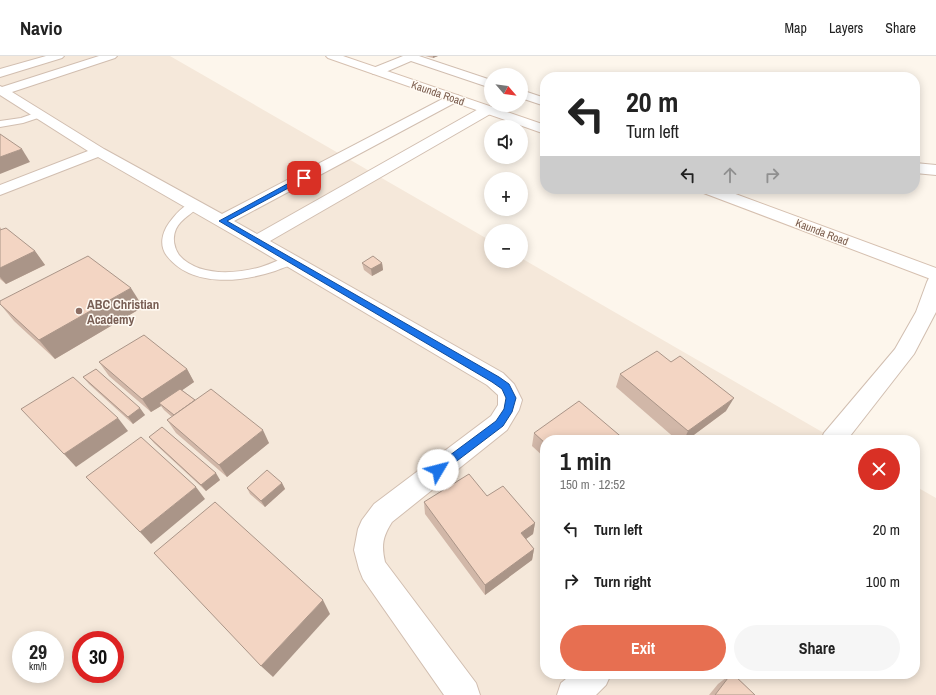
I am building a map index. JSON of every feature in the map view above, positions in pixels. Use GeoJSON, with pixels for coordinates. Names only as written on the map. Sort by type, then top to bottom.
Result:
{"type":"FeatureCollection","features":[{"type":"Feature","properties":{"kind":"street"},"geometry":{"type":"LineString","coordinates":[[0,73],[58,56]]}},
{"type":"Feature","properties":{"kind":"street"},"geometry":{"type":"LineString","coordinates":[[1,90],[111,56]]}},
{"type":"Feature","properties":{"kind":"street","name":"Kaunda Road"},"geometry":{"type":"LineString","coordinates":[[332,56],[484,109]]}},
{"type":"Feature","properties":{"kind":"street"},"geometry":{"type":"LineString","coordinates":[[377,72],[411,57],[484,82]]}},
{"type":"Feature","properties":{"kind":"street"},"geometry":{"type":"LineString","coordinates":[[1,90],[99,152],[290,260],[495,379],[506,387],[511,398],[509,410],[499,423],[383,513],[372,529],[368,550],[373,569],[464,695]]}},
{"type":"Feature","properties":{"kind":"street"},"geometry":{"type":"LineString","coordinates":[[528,96],[540,100]]}},
{"type":"Feature","properties":{"kind":"street"},"geometry":{"type":"LineString","coordinates":[[222,221],[454,98]]}},
{"type":"Feature","properties":{"kind":"street"},"geometry":{"type":"LineString","coordinates":[[257,241],[484,112]]}},
{"type":"Feature","properties":{"kind":"street","name":"Kaunda Road"},"geometry":{"type":"LineString","coordinates":[[493,112],[540,128]]}},
{"type":"Feature","properties":{"kind":"street"},"geometry":{"type":"LineString","coordinates":[[0,190],[99,152]]}},
{"type":"Feature","properties":{"kind":"street"},"geometry":{"type":"LineString","coordinates":[[920,168],[936,170]]}},
{"type":"Feature","properties":{"kind":"street","name":"Kaunda Road"},"geometry":{"type":"LineString","coordinates":[[721,194],[936,275]]}},
{"type":"Feature","properties":{"kind":"street"},"geometry":{"type":"LineString","coordinates":[[837,435],[903,354],[926,312],[936,282]]}},
{"type":"Feature","properties":{"kind":"street"},"geometry":{"type":"LineString","coordinates":[[573,695],[590,679]]}},
{"type":"Feature","properties":{"kind":"lane"},"geometry":{"type":"LineString","coordinates":[[0,124],[23,120],[41,114]]}},
{"type":"Feature","properties":{"kind":"lane"},"geometry":{"type":"LineString","coordinates":[[194,205],[173,224],[167,238],[169,252],[180,264],[197,272],[221,276],[248,274],[275,268],[290,260]]}},
{"type":"Feature","properties":{"kind":"shaded area"},"geometry":{"type":"Polygon","coordinates":[[[0,56],[170,56],[484,237],[484,268],[528,268],[528,262],[827,435],[540,435],[540,679],[920,679],[920,489],[936,498],[936,695],[0,695],[0,56]]]}},
{"type":"Feature","properties":{"kind":"building"},"geometry":{"type":"Polygon","coordinates":[[[0,134],[22,149],[0,157],[0,134]]]}},
{"type":"Feature","properties":{"kind":"building"},"geometry":{"type":"Polygon","coordinates":[[[6,228],[35,251],[0,268],[0,230],[6,228]]]}},
{"type":"Feature","properties":{"kind":"building"},"geometry":{"type":"Polygon","coordinates":[[[88,256],[131,288],[39,340],[0,304],[0,301],[88,256]]]}},
{"type":"Feature","properties":{"kind":"building"},"geometry":{"type":"Polygon","coordinates":[[[373,256],[382,263],[371,269],[362,263],[373,256]]]}},
{"type":"Feature","properties":{"kind":"building"},"geometry":{"type":"Polygon","coordinates":[[[144,335],[187,369],[142,399],[99,362],[144,335]]]}},
{"type":"Feature","properties":{"kind":"building"},"geometry":{"type":"Polygon","coordinates":[[[657,351],[671,362],[680,356],[734,398],[688,431],[620,374],[657,351]]]}},
{"type":"Feature","properties":{"kind":"building"},"geometry":{"type":"Polygon","coordinates":[[[96,369],[140,408],[128,417],[83,377],[96,369]]]}},
{"type":"Feature","properties":{"kind":"building"},"geometry":{"type":"Polygon","coordinates":[[[73,377],[118,418],[64,454],[21,409],[73,377]]]}},
{"type":"Feature","properties":{"kind":"building"},"geometry":{"type":"Polygon","coordinates":[[[180,389],[195,400],[174,415],[159,403],[180,389]]]}},
{"type":"Feature","properties":{"kind":"building"},"geometry":{"type":"Polygon","coordinates":[[[211,389],[263,430],[219,465],[167,420],[211,389]]]}},
{"type":"Feature","properties":{"kind":"building"},"geometry":{"type":"Polygon","coordinates":[[[579,401],[619,435],[540,435],[540,438],[534,433],[579,401]]]}},
{"type":"Feature","properties":{"kind":"building"},"geometry":{"type":"Polygon","coordinates":[[[162,427],[216,473],[201,485],[149,437],[162,427]]]}},
{"type":"Feature","properties":{"kind":"building"},"geometry":{"type":"Polygon","coordinates":[[[141,437],[196,487],[140,532],[86,477],[141,437]]]}},
{"type":"Feature","properties":{"kind":"building"},"geometry":{"type":"Polygon","coordinates":[[[267,470],[282,483],[261,501],[247,488],[267,470]]]}},
{"type":"Feature","properties":{"kind":"building"},"geometry":{"type":"Polygon","coordinates":[[[469,474],[487,496],[503,486],[535,523],[521,533],[534,549],[485,585],[424,502],[469,474]]]}},
{"type":"Feature","properties":{"kind":"building"},"geometry":{"type":"Polygon","coordinates":[[[215,502],[323,600],[261,666],[154,553],[215,502]]]}},
{"type":"Feature","properties":{"kind":"building"},"geometry":{"type":"Polygon","coordinates":[[[727,679],[738,679],[755,695],[715,695],[727,679]]]}},
{"type":"Feature","properties":{"kind":"place","name":"ABC Christian Academy"},"geometry":{"type":"Point","coordinates":[79,311]}},
{"type":"Feature","properties":{"kind":"route"},"geometry":{"type":"LineString","coordinates":[[304,178],[222,221],[495,379],[506,387],[511,398],[509,410],[499,423],[438,470]]}}]}
